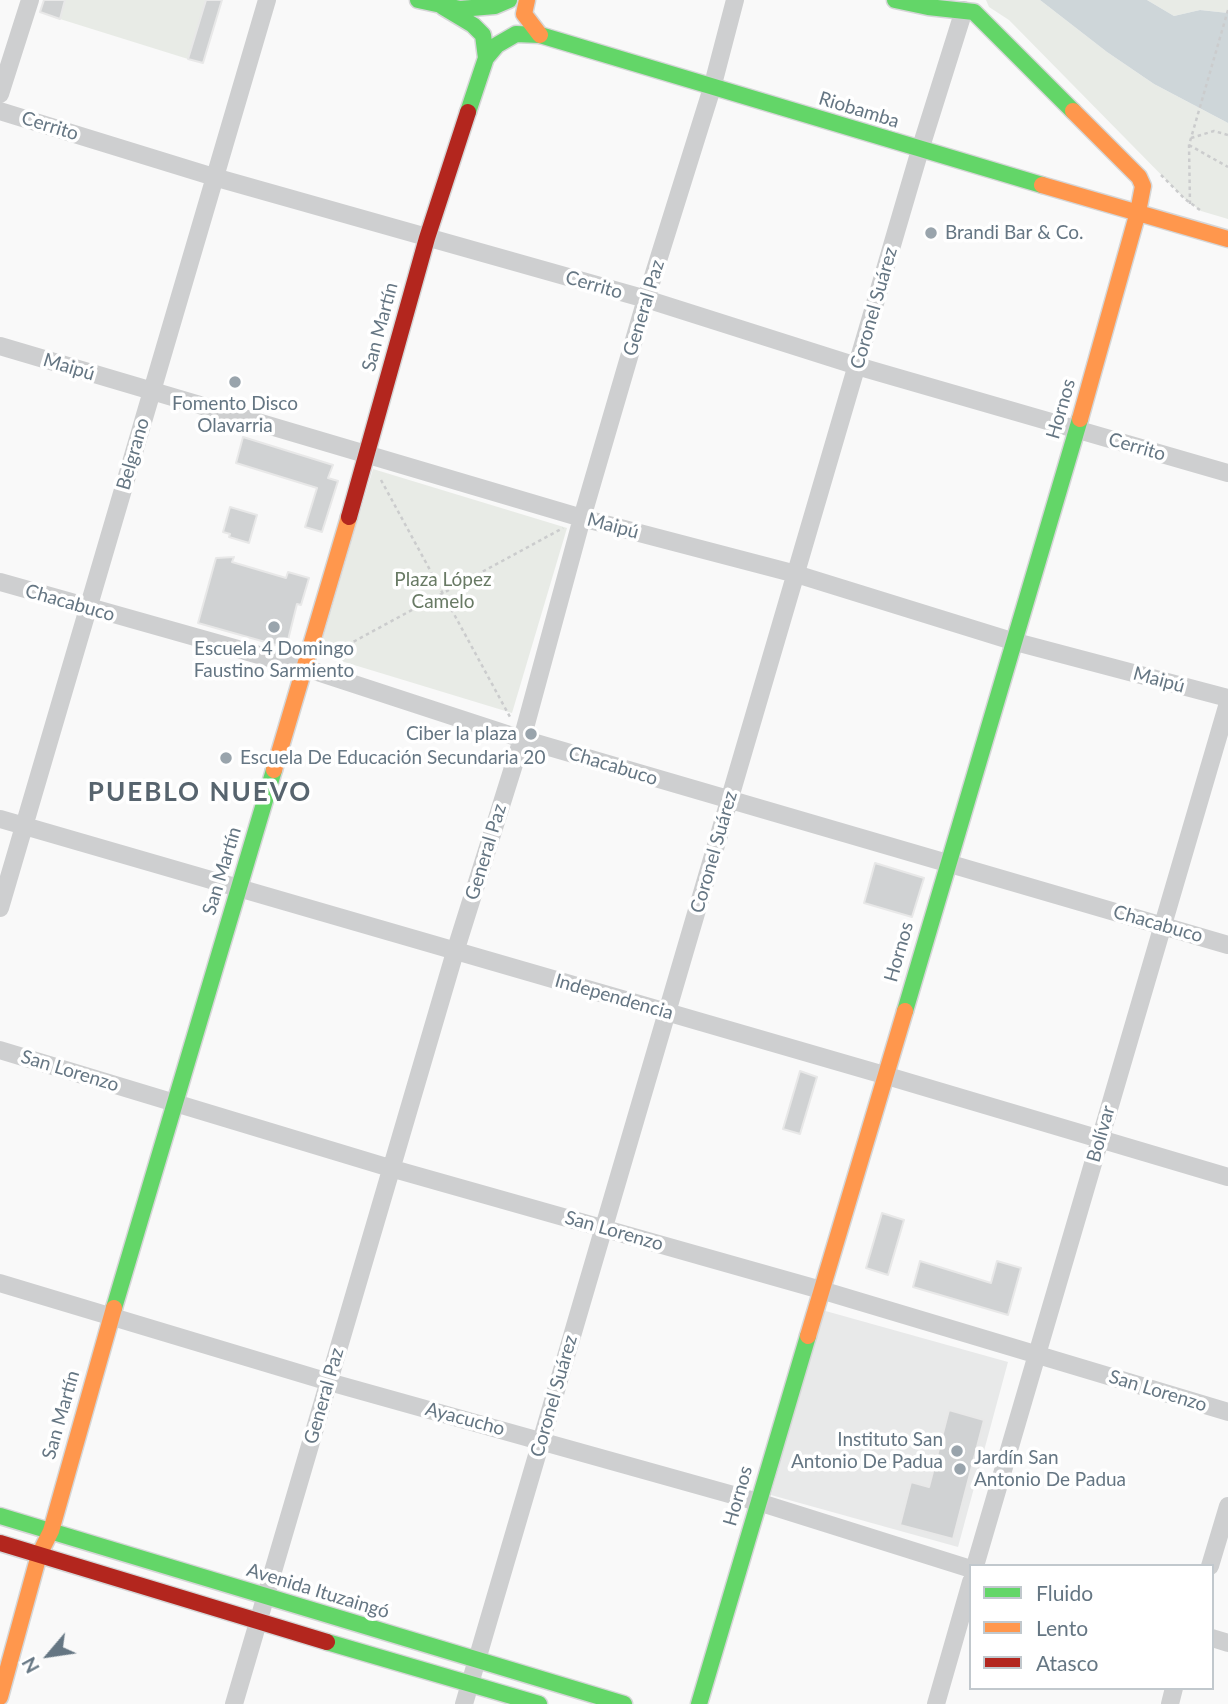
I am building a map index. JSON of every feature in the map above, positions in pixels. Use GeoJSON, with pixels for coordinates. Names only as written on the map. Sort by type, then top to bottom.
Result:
{"type":"FeatureCollection","features":[{"type":"Feature","properties":{"kind":"street"},"geometry":{"type":"LineString","coordinates":[[0,94],[30,0]]}},
{"type":"Feature","properties":{"kind":"street","name":"Belgrano"},"geometry":{"type":"LineString","coordinates":[[0,908],[267,0]]}},
{"type":"Feature","properties":{"kind":"street"},"geometry":{"type":"LineString","coordinates":[[418,0],[443,7],[480,9],[509,0]]}},
{"type":"Feature","properties":{"kind":"street"},"geometry":{"type":"LineString","coordinates":[[527,0],[524,14],[540,34]]}},
{"type":"Feature","properties":{"kind":"street","name":"General Paz"},"geometry":{"type":"LineString","coordinates":[[234,1704],[390,1168],[522,739],[582,518],[646,299],[712,88],[735,0]]}},
{"type":"Feature","properties":{"kind":"street"},"geometry":{"type":"LineString","coordinates":[[895,0],[928,7],[965,5]]}},
{"type":"Feature","properties":{"kind":"street","name":"Coronel Suárez"},"geometry":{"type":"LineString","coordinates":[[464,1704],[920,150],[965,5]]}},
{"type":"Feature","properties":{"kind":"street","name":"Hornos"},"geometry":{"type":"LineString","coordinates":[[699,1704],[1077,429],[1143,186],[1139,177],[985,21],[965,5]]}},
{"type":"Feature","properties":{"kind":"street"},"geometry":{"type":"LineString","coordinates":[[443,7],[473,25],[483,36],[486,58]]}},
{"type":"Feature","properties":{"kind":"street","name":"Riobamba"},"geometry":{"type":"LineString","coordinates":[[486,58],[497,45],[516,34],[540,34],[920,150],[1228,239]]}},
{"type":"Feature","properties":{"kind":"street","name":"San Martín"},"geometry":{"type":"LineString","coordinates":[[0,1696],[39,1555],[51,1531],[111,1317],[368,454],[427,238],[486,58]]}},
{"type":"Feature","properties":{"kind":"street","name":"Cerrito"},"geometry":{"type":"LineString","coordinates":[[0,111],[214,177],[646,299],[857,366],[1228,473]]}},
{"type":"Feature","properties":{"kind":"street","name":"Maipú"},"geometry":{"type":"LineString","coordinates":[[0,346],[582,518],[796,574],[1012,641],[1228,701]]}},
{"type":"Feature","properties":{"kind":"street","name":"Chacabuco"},"geometry":{"type":"LineString","coordinates":[[0,582],[305,668],[522,739],[1228,945]]}},
{"type":"Feature","properties":{"kind":"street","name":"Bolívar"},"geometry":{"type":"LineString","coordinates":[[976,1564],[1228,701]]}},
{"type":"Feature","properties":{"kind":"street","name":"Independencia"},"geometry":{"type":"LineString","coordinates":[[0,819],[1228,1177]]}},
{"type":"Feature","properties":{"kind":"street","name":"San Lorenzo"},"geometry":{"type":"LineString","coordinates":[[0,1050],[390,1168],[821,1290],[1228,1412]]}},
{"type":"Feature","properties":{"kind":"street","name":"Ayacucho"},"geometry":{"type":"LineString","coordinates":[[0,1283],[329,1382],[758,1502],[969,1568]]}},
{"type":"Feature","properties":{"kind":"street"},"geometry":{"type":"LineString","coordinates":[[1211,1564],[1228,1506]]}},
{"type":"Feature","properties":{"kind":"street","name":"Avenida Ituzaingó"},"geometry":{"type":"LineString","coordinates":[[0,1516],[624,1704]]}},
{"type":"Feature","properties":{"kind":"street"},"geometry":{"type":"LineString","coordinates":[[0,1543],[257,1622],[539,1704]]}},
{"type":"Feature","properties":{"kind":"street"},"geometry":{"type":"LineString","coordinates":[[936,1704],[969,1588]]}},
{"type":"Feature","properties":{"kind":"path"},"geometry":{"type":"LineString","coordinates":[[1190,204],[1189,145],[1228,10]]}},
{"type":"Feature","properties":{"kind":"path"},"geometry":{"type":"LineString","coordinates":[[1191,138],[1214,131],[1228,135]]}},
{"type":"Feature","properties":{"kind":"path"},"geometry":{"type":"LineString","coordinates":[[1189,145],[1228,167]]}},
{"type":"Feature","properties":{"kind":"path"},"geometry":{"type":"LineString","coordinates":[[380,478],[522,739]]}},
{"type":"Feature","properties":{"kind":"path"},"geometry":{"type":"LineString","coordinates":[[328,656],[582,518]]}},
{"type":"Feature","properties":{"kind":"shaded area"},"geometry":{"type":"Polygon","coordinates":[[[1040,0],[1147,0],[1174,16],[1200,10],[1228,13],[1228,123],[1154,84],[1107,52],[1040,0]]]}},
{"type":"Feature","properties":{"kind":"shaded area"},"geometry":{"type":"Polygon","coordinates":[[[822,1310],[1008,1362],[958,1547],[771,1495],[822,1310]]]}},
{"type":"Feature","properties":{"kind":"green space"},"geometry":{"type":"Polygon","coordinates":[[[65,0],[206,0],[188,59],[60,19],[65,0]]]}},
{"type":"Feature","properties":{"kind":"green space"},"geometry":{"type":"Polygon","coordinates":[[[986,0],[1040,0],[1107,52],[1154,84],[1228,123],[1228,219],[1201,211],[1185,199],[1009,20],[989,7],[986,0]]]}},
{"type":"Feature","properties":{"kind":"green space"},"geometry":{"type":"Polygon","coordinates":[[[1147,0],[1228,0],[1228,13],[1200,10],[1174,16],[1147,0]]]}},
{"type":"Feature","properties":{"kind":"green space","name":"Plaza López Camelo"},"geometry":{"type":"Polygon","coordinates":[[[373,469],[567,528],[512,713],[318,654],[373,469]]]}},
{"type":"Feature","properties":{"kind":"building"},"geometry":{"type":"Polygon","coordinates":[[[44,0],[65,0],[60,19],[40,12],[44,0]]]}},
{"type":"Feature","properties":{"kind":"building"},"geometry":{"type":"Polygon","coordinates":[[[206,0],[222,0],[203,63],[188,59],[206,0]]]}},
{"type":"Feature","properties":{"kind":"building"},"geometry":{"type":"Polygon","coordinates":[[[243,437],[333,465],[328,478],[338,481],[322,532],[305,527],[317,488],[236,463],[243,437]]]}},
{"type":"Feature","properties":{"kind":"building"},"geometry":{"type":"Polygon","coordinates":[[[230,507],[257,515],[249,543],[229,537],[230,534],[223,532],[230,507]]]}},
{"type":"Feature","properties":{"kind":"building"},"geometry":{"type":"Polygon","coordinates":[[[234,557],[232,562],[286,578],[288,572],[309,578],[301,605],[297,604],[287,644],[283,647],[198,623],[216,558],[234,557]]]}},
{"type":"Feature","properties":{"kind":"building"},"geometry":{"type":"Polygon","coordinates":[[[875,863],[924,878],[912,917],[864,903],[875,863]]]}},
{"type":"Feature","properties":{"kind":"building"},"geometry":{"type":"Polygon","coordinates":[[[800,1071],[817,1077],[800,1134],[783,1129],[800,1071]]]}},
{"type":"Feature","properties":{"kind":"building"},"geometry":{"type":"Polygon","coordinates":[[[882,1213],[904,1220],[888,1275],[866,1268],[882,1213]]]}},
{"type":"Feature","properties":{"kind":"building"},"geometry":{"type":"Polygon","coordinates":[[[920,1261],[991,1283],[997,1261],[1021,1268],[1008,1315],[913,1287],[920,1261]]]}},
{"type":"Feature","properties":{"kind":"building","name":"Instituto San Antonio De Padua"},"geometry":{"type":"Polygon","coordinates":[[[949,1410],[984,1420],[953,1539],[900,1525],[911,1482],[929,1487],[949,1410]]]}},
{"type":"Feature","properties":{"kind":"traffic: fast"},"geometry":{"type":"LineString","coordinates":[[418,0],[460,9],[495,6],[509,0]]}},
{"type":"Feature","properties":{"kind":"traffic: fast"},"geometry":{"type":"LineString","coordinates":[[895,0],[974,12],[1073,111]]}},
{"type":"Feature","properties":{"kind":"traffic: fast"},"geometry":{"type":"LineString","coordinates":[[443,7],[473,25],[483,35],[486,58],[468,112]]}},
{"type":"Feature","properties":{"kind":"traffic: fast"},"geometry":{"type":"LineString","coordinates":[[486,58],[497,45],[516,34],[540,35],[1042,185]]}},
{"type":"Feature","properties":{"kind":"traffic: fast"},"geometry":{"type":"LineString","coordinates":[[905,1011],[1080,419]]}},
{"type":"Feature","properties":{"kind":"traffic: fast"},"geometry":{"type":"LineString","coordinates":[[114,1308],[274,770]]}},
{"type":"Feature","properties":{"kind":"traffic: fast"},"geometry":{"type":"LineString","coordinates":[[699,1704],[808,1336]]}},
{"type":"Feature","properties":{"kind":"traffic: fast"},"geometry":{"type":"LineString","coordinates":[[0,1516],[624,1704]]}},
{"type":"Feature","properties":{"kind":"traffic: fast"},"geometry":{"type":"LineString","coordinates":[[327,1642],[539,1704]]}},
{"type":"Feature","properties":{"kind":"traffic: slow"},"geometry":{"type":"LineString","coordinates":[[527,0],[524,14],[540,35]]}},
{"type":"Feature","properties":{"kind":"traffic: slow"},"geometry":{"type":"LineString","coordinates":[[1073,111],[1139,177],[1143,186],[1080,419]]}},
{"type":"Feature","properties":{"kind":"traffic: slow"},"geometry":{"type":"LineString","coordinates":[[1042,185],[1228,239]]}},
{"type":"Feature","properties":{"kind":"traffic: slow"},"geometry":{"type":"LineString","coordinates":[[274,770],[349,517]]}},
{"type":"Feature","properties":{"kind":"traffic: slow"},"geometry":{"type":"LineString","coordinates":[[808,1336],[905,1011]]}},
{"type":"Feature","properties":{"kind":"traffic: slow"},"geometry":{"type":"LineString","coordinates":[[0,1697],[39,1555],[51,1531],[114,1308]]}},
{"type":"Feature","properties":{"kind":"traffic: jam"},"geometry":{"type":"LineString","coordinates":[[349,517],[427,238],[468,112]]}},
{"type":"Feature","properties":{"kind":"traffic: jam"},"geometry":{"type":"LineString","coordinates":[[0,1543],[327,1642]]}},
{"type":"Feature","properties":{"kind":"place","name":"Brandi Bar & Co."},"geometry":{"type":"Point","coordinates":[931,233]}},
{"type":"Feature","properties":{"kind":"place","name":"Fomento Disco Olavarria"},"geometry":{"type":"Point","coordinates":[235,382]}},
{"type":"Feature","properties":{"kind":"place","name":"Escuela 4 Domingo Faustino Sarmiento"},"geometry":{"type":"Point","coordinates":[274,627]}},
{"type":"Feature","properties":{"kind":"place","name":"Ciber la plaza"},"geometry":{"type":"Point","coordinates":[531,734]}},
{"type":"Feature","properties":{"kind":"place","name":"Escuela De Educación Secundaria 20"},"geometry":{"type":"Point","coordinates":[226,758]}},
{"type":"Feature","properties":{"kind":"place","name":"Instituto San Antonio De Padua"},"geometry":{"type":"Point","coordinates":[957,1451]}},
{"type":"Feature","properties":{"kind":"place","name":"Jardín San Antonio De Padua"},"geometry":{"type":"Point","coordinates":[960,1469]}},
{"type":"Feature","properties":{"kind":"district","name":"PUEBLO NUEVO"},"geometry":{"type":"Point","coordinates":[200,793]}}]}
